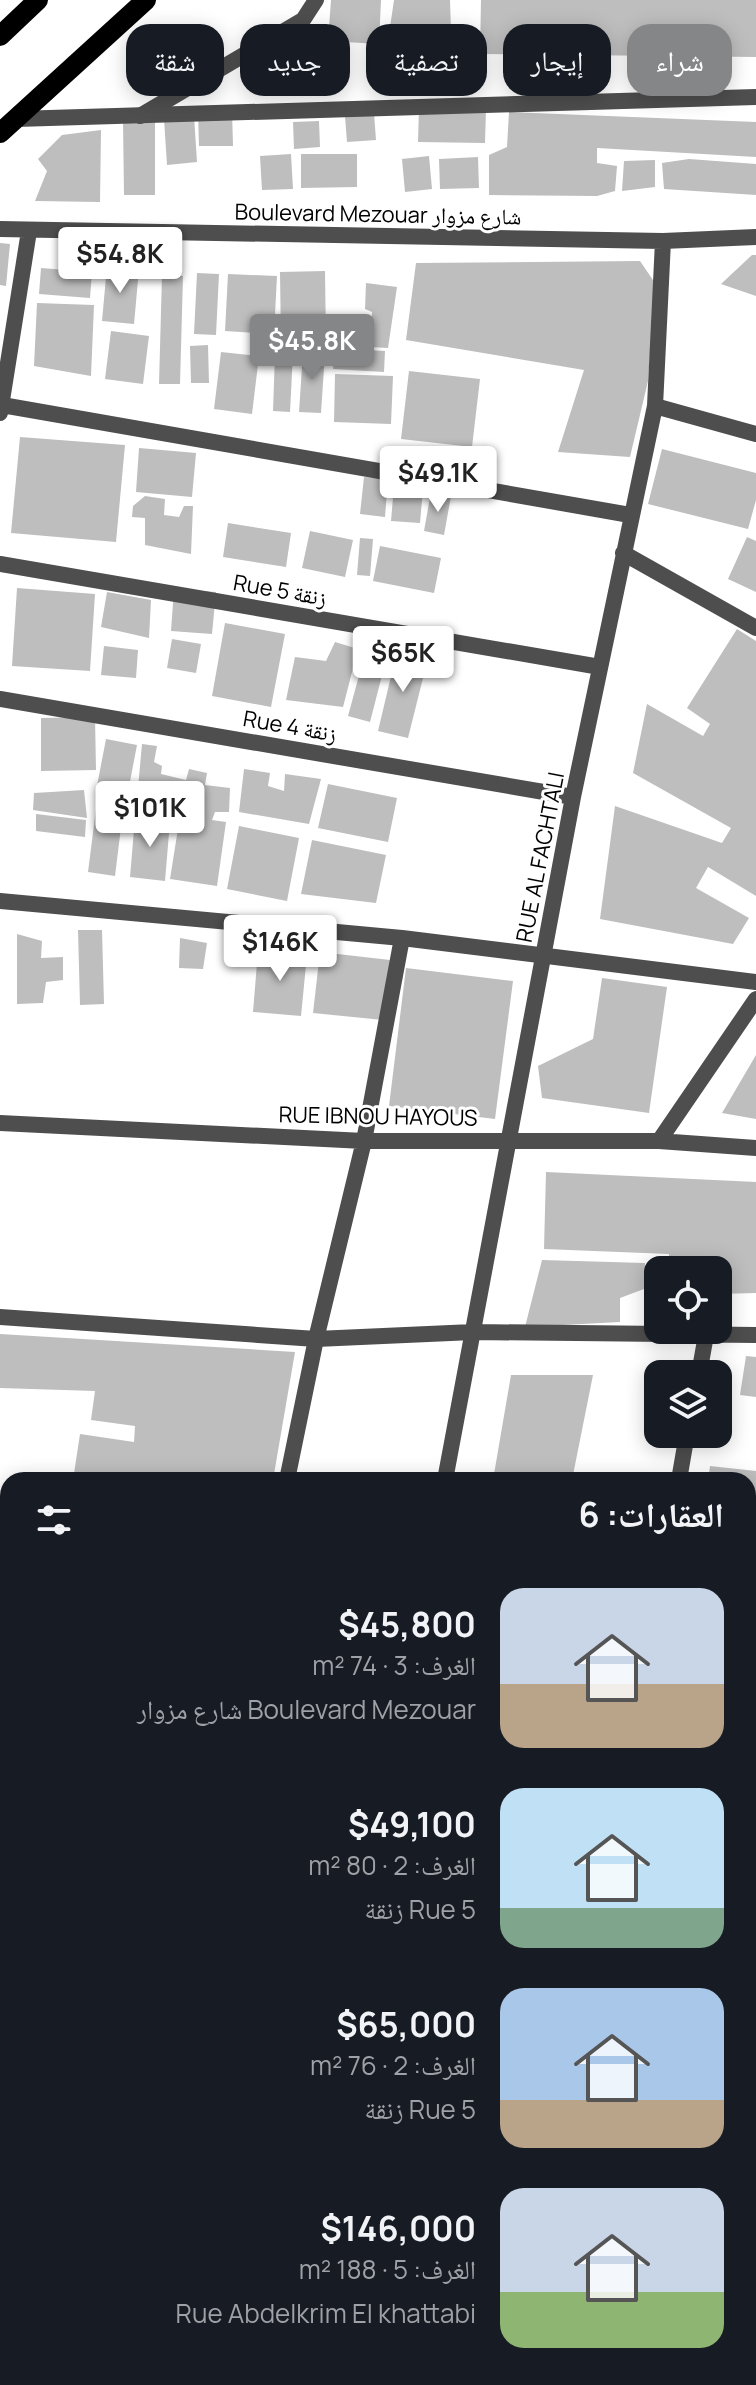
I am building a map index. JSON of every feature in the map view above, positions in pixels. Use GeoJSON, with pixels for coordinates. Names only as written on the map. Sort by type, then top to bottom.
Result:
{"type":"FeatureCollection","features":[{"type":"Feature","properties":{"kind":"main road"},"geometry":{"type":"LineString","coordinates":[[0,36],[38,0]]}},
{"type":"Feature","properties":{"kind":"main road"},"geometry":{"type":"LineString","coordinates":[[8,126],[146,0]]}},
{"type":"Feature","properties":{"kind":"street"},"geometry":{"type":"LineString","coordinates":[[138,117],[303,20],[316,0]]}},
{"type":"Feature","properties":{"kind":"street"},"geometry":{"type":"LineString","coordinates":[[8,126],[138,117],[756,97]]}},
{"type":"Feature","properties":{"kind":"street","name":"Boulevard Mezouar شارع مزوار"},"geometry":{"type":"LineString","coordinates":[[0,229],[663,241],[756,237]]}},
{"type":"Feature","properties":{"kind":"street"},"geometry":{"type":"LineString","coordinates":[[29,231],[1,409],[630,515]]}},
{"type":"Feature","properties":{"kind":"street","name":"RUE AL FACHTALI"},"geometry":{"type":"LineString","coordinates":[[447,1472],[506,1140],[573,797],[655,406],[663,241]]}},
{"type":"Feature","properties":{"kind":"street"},"geometry":{"type":"LineString","coordinates":[[655,406],[756,434]]}},
{"type":"Feature","properties":{"kind":"street"},"geometry":{"type":"LineString","coordinates":[[623,553],[756,628]]}},
{"type":"Feature","properties":{"kind":"street","name":"Rue 5 زنقة"},"geometry":{"type":"LineString","coordinates":[[0,564],[600,667]]}},
{"type":"Feature","properties":{"kind":"street","name":"Rue 4 زنقة"},"geometry":{"type":"LineString","coordinates":[[0,699],[573,797]]}},
{"type":"Feature","properties":{"kind":"street"},"geometry":{"type":"LineString","coordinates":[[0,901],[402,938],[756,982]]}},
{"type":"Feature","properties":{"kind":"street"},"geometry":{"type":"LineString","coordinates":[[289,1472],[316,1339],[364,1141],[402,938]]}},
{"type":"Feature","properties":{"kind":"street"},"geometry":{"type":"LineString","coordinates":[[659,1141],[756,999]]}},
{"type":"Feature","properties":{"kind":"street","name":"RUE IBNOU HAYOUS"},"geometry":{"type":"LineString","coordinates":[[0,1123],[364,1141],[659,1141],[756,1148]]}},
{"type":"Feature","properties":{"kind":"street"},"geometry":{"type":"LineString","coordinates":[[0,1317],[316,1339],[473,1332],[644,1334]]}},
{"type":"Feature","properties":{"kind":"street"},"geometry":{"type":"LineString","coordinates":[[732,1335],[756,1335]]}},
{"type":"Feature","properties":{"kind":"street"},"geometry":{"type":"LineString","coordinates":[[680,1472],[685,1448]]}},
{"type":"Feature","properties":{"kind":"building"},"geometry":{"type":"Polygon","coordinates":[[[331,0],[381,0],[380,24],[366,24],[366,43],[350,42],[350,24],[329,24],[331,0]]]}},
{"type":"Feature","properties":{"kind":"building"},"geometry":{"type":"Polygon","coordinates":[[[394,0],[450,0],[451,24],[390,24],[394,0]]]}},
{"type":"Feature","properties":{"kind":"building"},"geometry":{"type":"Polygon","coordinates":[[[481,0],[756,0],[756,57],[732,57],[732,24],[627,24],[627,56],[611,55],[611,24],[503,24],[503,54],[487,54],[487,24],[481,24],[481,0]]]}},
{"type":"Feature","properties":{"kind":"building"},"geometry":{"type":"Polygon","coordinates":[[[419,108],[486,109],[485,143],[418,142],[419,108]]]}},
{"type":"Feature","properties":{"kind":"building"},"geometry":{"type":"Polygon","coordinates":[[[232,111],[233,146],[199,146],[198,112],[232,111]]]}},
{"type":"Feature","properties":{"kind":"building"},"geometry":{"type":"Polygon","coordinates":[[[509,112],[756,122],[756,157],[597,148],[597,163],[617,166],[615,191],[597,196],[489,195],[489,155],[507,147],[509,112]]]}},
{"type":"Feature","properties":{"kind":"building"},"geometry":{"type":"Polygon","coordinates":[[[374,113],[376,140],[347,142],[345,116],[374,113]]]}},
{"type":"Feature","properties":{"kind":"building"},"geometry":{"type":"Polygon","coordinates":[[[194,116],[197,162],[167,165],[164,119],[194,116]]]}},
{"type":"Feature","properties":{"kind":"building"},"geometry":{"type":"Polygon","coordinates":[[[123,121],[155,121],[155,195],[124,195],[123,121]]]}},
{"type":"Feature","properties":{"kind":"building"},"geometry":{"type":"Polygon","coordinates":[[[319,121],[320,147],[294,149],[293,122],[319,121]]]}},
{"type":"Feature","properties":{"kind":"building"},"geometry":{"type":"Polygon","coordinates":[[[101,130],[100,202],[35,201],[47,171],[38,159],[62,135],[101,130]]]}},
{"type":"Feature","properties":{"kind":"building"},"geometry":{"type":"Polygon","coordinates":[[[291,154],[293,189],[262,190],[260,156],[291,154]]]}},
{"type":"Feature","properties":{"kind":"building"},"geometry":{"type":"Polygon","coordinates":[[[301,154],[357,154],[357,187],[301,188],[301,154]]]}},
{"type":"Feature","properties":{"kind":"building"},"geometry":{"type":"Polygon","coordinates":[[[429,156],[432,189],[405,192],[402,159],[429,156]]]}},
{"type":"Feature","properties":{"kind":"building"},"geometry":{"type":"Polygon","coordinates":[[[478,157],[479,188],[440,189],[439,159],[478,157]]]}},
{"type":"Feature","properties":{"kind":"building"},"geometry":{"type":"Polygon","coordinates":[[[689,159],[756,164],[756,195],[664,189],[662,163],[689,159]]]}},
{"type":"Feature","properties":{"kind":"building"},"geometry":{"type":"Polygon","coordinates":[[[655,160],[655,187],[622,191],[624,161],[655,160]]]}},
{"type":"Feature","properties":{"kind":"building"},"geometry":{"type":"Polygon","coordinates":[[[0,243],[10,244],[6,286],[0,285],[0,243]]]}},
{"type":"Feature","properties":{"kind":"building"},"geometry":{"type":"Polygon","coordinates":[[[752,255],[756,255],[756,296],[721,284],[752,255]]]}},
{"type":"Feature","properties":{"kind":"building"},"geometry":{"type":"Polygon","coordinates":[[[640,261],[655,283],[648,381],[630,457],[558,452],[584,370],[406,340],[416,263],[640,261]]]}},
{"type":"Feature","properties":{"kind":"building"},"geometry":{"type":"Polygon","coordinates":[[[107,266],[139,269],[134,324],[102,321],[107,266]]]}},
{"type":"Feature","properties":{"kind":"building"},"geometry":{"type":"Polygon","coordinates":[[[41,268],[92,272],[90,298],[39,294],[41,268]]]}},
{"type":"Feature","properties":{"kind":"building"},"geometry":{"type":"Polygon","coordinates":[[[325,271],[326,343],[281,343],[280,272],[325,271]]]}},
{"type":"Feature","properties":{"kind":"building"},"geometry":{"type":"Polygon","coordinates":[[[197,273],[219,274],[216,335],[194,334],[197,273]]]}},
{"type":"Feature","properties":{"kind":"building"},"geometry":{"type":"Polygon","coordinates":[[[228,274],[277,276],[274,334],[225,331],[228,274]]]}},
{"type":"Feature","properties":{"kind":"building"},"geometry":{"type":"Polygon","coordinates":[[[162,275],[183,276],[180,384],[159,384],[162,275]]]}},
{"type":"Feature","properties":{"kind":"building"},"geometry":{"type":"Polygon","coordinates":[[[366,283],[397,287],[388,348],[370,347],[372,312],[365,309],[366,283]]]}},
{"type":"Feature","properties":{"kind":"building"},"geometry":{"type":"Polygon","coordinates":[[[37,303],[94,305],[91,376],[34,366],[37,303]]]}},
{"type":"Feature","properties":{"kind":"building"},"geometry":{"type":"Polygon","coordinates":[[[111,331],[149,336],[143,384],[105,379],[111,331]]]}},
{"type":"Feature","properties":{"kind":"building"},"geometry":{"type":"Polygon","coordinates":[[[208,345],[209,383],[191,383],[190,346],[208,345]]]}},
{"type":"Feature","properties":{"kind":"building"},"geometry":{"type":"Polygon","coordinates":[[[335,348],[385,351],[384,372],[333,369],[335,348]]]}},
{"type":"Feature","properties":{"kind":"building"},"geometry":{"type":"Polygon","coordinates":[[[221,352],[259,356],[252,414],[214,409],[221,352]]]}},
{"type":"Feature","properties":{"kind":"building"},"geometry":{"type":"Polygon","coordinates":[[[303,352],[325,353],[321,413],[299,412],[303,352]]]}},
{"type":"Feature","properties":{"kind":"building"},"geometry":{"type":"Polygon","coordinates":[[[275,353],[293,353],[290,412],[273,411],[275,353]]]}},
{"type":"Feature","properties":{"kind":"building"},"geometry":{"type":"Polygon","coordinates":[[[409,371],[480,379],[472,447],[401,439],[409,371]]]}},
{"type":"Feature","properties":{"kind":"building"},"geometry":{"type":"Polygon","coordinates":[[[335,374],[393,376],[391,424],[334,422],[335,374]]]}},
{"type":"Feature","properties":{"kind":"building"},"geometry":{"type":"Polygon","coordinates":[[[20,437],[125,445],[116,542],[11,533],[20,437]]]}},
{"type":"Feature","properties":{"kind":"building"},"geometry":{"type":"Polygon","coordinates":[[[139,448],[196,453],[192,497],[136,492],[139,448]]]}},
{"type":"Feature","properties":{"kind":"building"},"geometry":{"type":"Polygon","coordinates":[[[662,449],[756,473],[756,500],[748,529],[648,504],[662,449]]]}},
{"type":"Feature","properties":{"kind":"building"},"geometry":{"type":"Polygon","coordinates":[[[364,477],[388,479],[385,517],[360,514],[364,477]]]}},
{"type":"Feature","properties":{"kind":"building"},"geometry":{"type":"Polygon","coordinates":[[[394,486],[423,489],[420,523],[391,521],[394,486]]]}},
{"type":"Feature","properties":{"kind":"building"},"geometry":{"type":"Polygon","coordinates":[[[431,492],[451,496],[444,535],[424,531],[431,492]]]}},
{"type":"Feature","properties":{"kind":"building"},"geometry":{"type":"Polygon","coordinates":[[[145,496],[165,499],[164,515],[179,517],[184,506],[193,506],[191,554],[145,545],[145,518],[132,517],[133,506],[145,496]]]}},
{"type":"Feature","properties":{"kind":"building"},"geometry":{"type":"Polygon","coordinates":[[[228,523],[291,533],[286,567],[223,557],[228,523]]]}},
{"type":"Feature","properties":{"kind":"building"},"geometry":{"type":"Polygon","coordinates":[[[310,531],[353,540],[345,577],[302,568],[310,531]]]}},
{"type":"Feature","properties":{"kind":"building"},"geometry":{"type":"Polygon","coordinates":[[[747,537],[756,541],[756,592],[728,579],[747,537]]]}},
{"type":"Feature","properties":{"kind":"building"},"geometry":{"type":"Polygon","coordinates":[[[360,538],[373,539],[370,576],[357,575],[360,538]]]}},
{"type":"Feature","properties":{"kind":"building"},"geometry":{"type":"Polygon","coordinates":[[[380,546],[441,558],[434,593],[373,581],[380,546]]]}},
{"type":"Feature","properties":{"kind":"building"},"geometry":{"type":"Polygon","coordinates":[[[17,588],[95,594],[90,671],[12,666],[17,588]]]}},
{"type":"Feature","properties":{"kind":"building"},"geometry":{"type":"Polygon","coordinates":[[[174,589],[216,592],[212,634],[171,631],[174,589]]]}},
{"type":"Feature","properties":{"kind":"building"},"geometry":{"type":"Polygon","coordinates":[[[107,592],[151,600],[149,638],[101,627],[107,592]]]}},
{"type":"Feature","properties":{"kind":"building"},"geometry":{"type":"Polygon","coordinates":[[[225,623],[285,634],[271,707],[212,696],[225,623]]]}},
{"type":"Feature","properties":{"kind":"building"},"geometry":{"type":"Polygon","coordinates":[[[737,629],[756,641],[756,896],[708,867],[696,888],[749,918],[733,944],[600,919],[615,806],[722,843],[731,828],[633,773],[647,704],[703,736],[710,724],[687,708],[737,629]]]}},
{"type":"Feature","properties":{"kind":"building"},"geometry":{"type":"Polygon","coordinates":[[[172,639],[201,644],[196,673],[167,668],[172,639]]]}},
{"type":"Feature","properties":{"kind":"building"},"geometry":{"type":"Polygon","coordinates":[[[335,642],[358,649],[343,707],[286,700],[295,657],[326,661],[335,642]]]}},
{"type":"Feature","properties":{"kind":"building"},"geometry":{"type":"Polygon","coordinates":[[[104,646],[138,650],[136,678],[101,675],[104,646]]]}},
{"type":"Feature","properties":{"kind":"building"},"geometry":{"type":"Polygon","coordinates":[[[366,650],[387,656],[370,722],[348,716],[366,650]]]}},
{"type":"Feature","properties":{"kind":"building"},"geometry":{"type":"Polygon","coordinates":[[[397,651],[428,658],[408,738],[378,731],[397,651]]]}},
{"type":"Feature","properties":{"kind":"building"},"geometry":{"type":"Polygon","coordinates":[[[95,717],[96,770],[41,771],[41,718],[95,717]]]}},
{"type":"Feature","properties":{"kind":"building"},"geometry":{"type":"Polygon","coordinates":[[[106,739],[137,745],[127,797],[96,791],[106,739]]]}},
{"type":"Feature","properties":{"kind":"building"},"geometry":{"type":"Polygon","coordinates":[[[142,744],[157,746],[154,762],[162,766],[161,774],[186,780],[189,769],[207,773],[205,785],[230,788],[229,812],[215,812],[212,820],[226,822],[217,886],[170,879],[180,816],[136,810],[142,744]]]}},
{"type":"Feature","properties":{"kind":"building"},"geometry":{"type":"Polygon","coordinates":[[[244,769],[270,773],[268,786],[284,791],[285,774],[321,779],[309,824],[239,812],[244,769]]]}},
{"type":"Feature","properties":{"kind":"building"},"geometry":{"type":"Polygon","coordinates":[[[328,784],[397,798],[388,842],[318,828],[328,784]]]}},
{"type":"Feature","properties":{"kind":"building"},"geometry":{"type":"Polygon","coordinates":[[[84,790],[87,818],[33,810],[34,793],[84,790]]]}},
{"type":"Feature","properties":{"kind":"building"},"geometry":{"type":"Polygon","coordinates":[[[96,809],[123,811],[115,876],[88,872],[96,809]]]}},
{"type":"Feature","properties":{"kind":"building"},"geometry":{"type":"Polygon","coordinates":[[[36,814],[86,820],[85,837],[36,831],[36,814]]]}},
{"type":"Feature","properties":{"kind":"building"},"geometry":{"type":"Polygon","coordinates":[[[135,818],[170,821],[165,881],[130,877],[135,818]]]}},
{"type":"Feature","properties":{"kind":"building"},"geometry":{"type":"Polygon","coordinates":[[[239,826],[299,838],[287,901],[227,889],[239,826]]]}},
{"type":"Feature","properties":{"kind":"building"},"geometry":{"type":"Polygon","coordinates":[[[312,840],[386,855],[376,903],[301,894],[312,840]]]}},
{"type":"Feature","properties":{"kind":"building"},"geometry":{"type":"Polygon","coordinates":[[[78,930],[102,930],[104,1004],[80,1005],[78,930]]]}},
{"type":"Feature","properties":{"kind":"building"},"geometry":{"type":"Polygon","coordinates":[[[17,934],[42,941],[41,958],[63,957],[63,980],[46,982],[43,1003],[17,1004],[17,934]]]}},
{"type":"Feature","properties":{"kind":"building"},"geometry":{"type":"Polygon","coordinates":[[[180,938],[207,943],[203,969],[179,968],[180,938]]]}},
{"type":"Feature","properties":{"kind":"building"},"geometry":{"type":"Polygon","coordinates":[[[258,951],[307,955],[301,1016],[253,1012],[258,951]]]}},
{"type":"Feature","properties":{"kind":"building"},"geometry":{"type":"Polygon","coordinates":[[[320,952],[390,960],[383,1020],[313,1013],[320,952]]]}},
{"type":"Feature","properties":{"kind":"building"},"geometry":{"type":"Polygon","coordinates":[[[406,968],[513,981],[495,1119],[389,1106],[406,968]]]}},
{"type":"Feature","properties":{"kind":"building"},"geometry":{"type":"Polygon","coordinates":[[[602,978],[667,987],[649,1113],[542,1098],[538,1066],[593,1039],[602,978]]]}},
{"type":"Feature","properties":{"kind":"building"},"geometry":{"type":"Polygon","coordinates":[[[756,1055],[756,1119],[722,1113],[756,1055]]]}},
{"type":"Feature","properties":{"kind":"building"},"geometry":{"type":"Polygon","coordinates":[[[546,1172],[756,1182],[756,1293],[732,1294],[732,1256],[544,1249],[546,1172]]]}},
{"type":"Feature","properties":{"kind":"building"},"geometry":{"type":"Polygon","coordinates":[[[542,1260],[644,1263],[644,1289],[620,1298],[620,1322],[525,1327],[542,1260]]]}},
{"type":"Feature","properties":{"kind":"building"},"geometry":{"type":"Polygon","coordinates":[[[0,1334],[295,1352],[274,1472],[74,1472],[80,1434],[134,1442],[135,1426],[91,1420],[95,1391],[0,1388],[0,1334]]]}},
{"type":"Feature","properties":{"kind":"building"},"geometry":{"type":"Polygon","coordinates":[[[746,1356],[756,1357],[756,1397],[740,1395],[746,1356]]]}},
{"type":"Feature","properties":{"kind":"building"},"geometry":{"type":"Polygon","coordinates":[[[511,1375],[593,1375],[574,1472],[494,1472],[511,1375]]]}},
{"type":"Feature","properties":{"kind":"building"},"geometry":{"type":"Polygon","coordinates":[[[710,1466],[756,1471],[756,1472],[709,1472],[710,1466]]]}}]}
